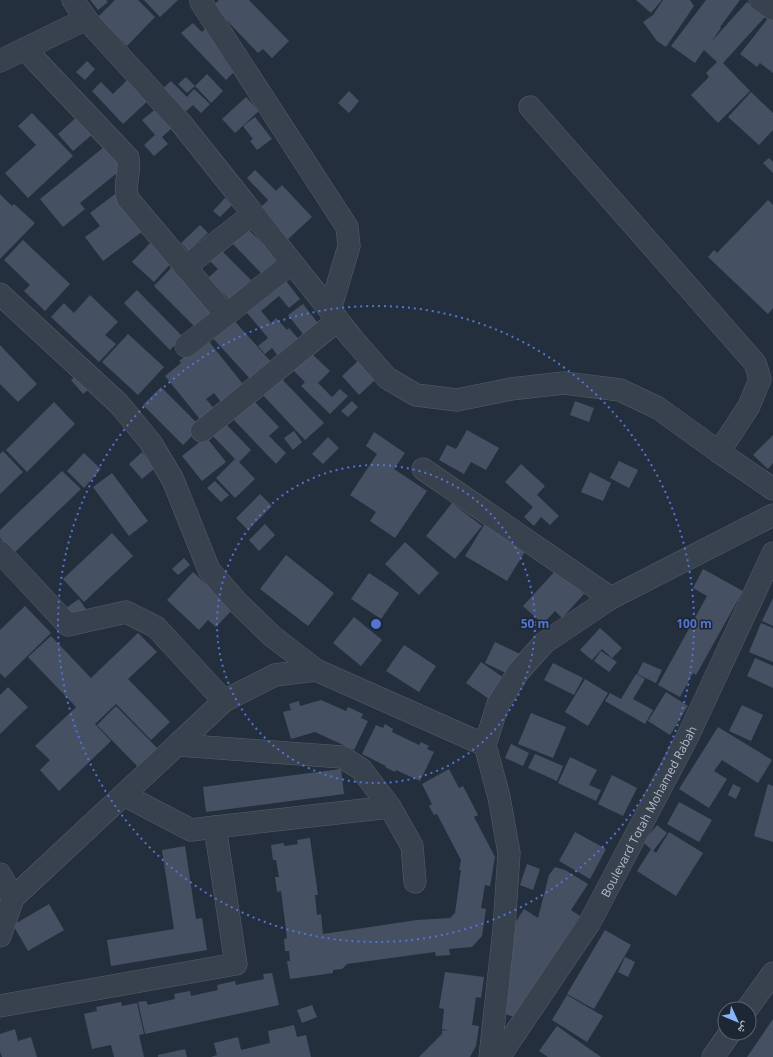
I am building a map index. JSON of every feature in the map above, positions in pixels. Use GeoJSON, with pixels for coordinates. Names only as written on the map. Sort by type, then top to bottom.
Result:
{"type":"FeatureCollection","features":[{"type":"Feature","properties":{"kind":"street"},"geometry":{"type":"LineString","coordinates":[[73,0],[86,19],[181,123],[334,315],[387,378],[416,395],[457,400],[511,389],[564,383],[620,390],[658,408],[773,489]]}},
{"type":"Feature","properties":{"kind":"street"},"geometry":{"type":"LineString","coordinates":[[760,0],[773,9]]}},
{"type":"Feature","properties":{"kind":"street"},"geometry":{"type":"LineString","coordinates":[[201,2],[347,227],[349,246],[334,315],[202,432]]}},
{"type":"Feature","properties":{"kind":"street"},"geometry":{"type":"LineString","coordinates":[[0,61],[86,19]]}},
{"type":"Feature","properties":{"kind":"street"},"geometry":{"type":"LineString","coordinates":[[25,49],[128,158],[129,166],[125,191],[128,199],[226,315]]}},
{"type":"Feature","properties":{"kind":"street"},"geometry":{"type":"LineString","coordinates":[[530,107],[755,363],[760,379],[749,406],[719,452]]}},
{"type":"Feature","properties":{"kind":"street"},"geometry":{"type":"LineString","coordinates":[[185,267],[253,214]]}},
{"type":"Feature","properties":{"kind":"street"},"geometry":{"type":"LineString","coordinates":[[186,346],[292,263]]}},
{"type":"Feature","properties":{"kind":"street"},"geometry":{"type":"LineString","coordinates":[[0,294],[119,404],[151,443],[173,480],[209,570],[238,603],[272,636],[316,670],[485,745]]}},
{"type":"Feature","properties":{"kind":"street"},"geometry":{"type":"LineString","coordinates":[[423,470],[611,598]]}},
{"type":"Feature","properties":{"kind":"street"},"geometry":{"type":"LineString","coordinates":[[490,1057],[504,929],[508,853],[499,797],[485,745],[498,704],[519,671],[544,643],[611,598],[773,515]]}},
{"type":"Feature","properties":{"kind":"street"},"geometry":{"type":"LineString","coordinates":[[0,552],[68,625],[126,612],[156,627],[224,701]]}},
{"type":"Feature","properties":{"kind":"street","name":"Boulevard Totah Mohamed Rabah"},"geometry":{"type":"LineString","coordinates":[[499,1057],[590,922],[689,734],[773,553]]}},
{"type":"Feature","properties":{"kind":"street"},"geometry":{"type":"LineString","coordinates":[[0,936],[13,898],[224,701],[275,675],[316,670]]}},
{"type":"Feature","properties":{"kind":"street"},"geometry":{"type":"LineString","coordinates":[[177,746],[342,757],[361,769],[390,807],[412,846],[415,882]]}},
{"type":"Feature","properties":{"kind":"street"},"geometry":{"type":"LineString","coordinates":[[124,795],[191,830],[390,807]]}},
{"type":"Feature","properties":{"kind":"street"},"geometry":{"type":"LineString","coordinates":[[0,1006],[236,964],[215,827]]}},
{"type":"Feature","properties":{"kind":"street"},"geometry":{"type":"LineString","coordinates":[[0,874],[13,898]]}},
{"type":"Feature","properties":{"kind":"street"},"geometry":{"type":"LineString","coordinates":[[753,1001],[773,973]]}},
{"type":"Feature","properties":{"kind":"street"},"geometry":{"type":"LineString","coordinates":[[713,1057],[724,1041]]}},
{"type":"Feature","properties":{"kind":"building"},"geometry":{"type":"Polygon","coordinates":[[[90,0],[106,0],[108,2],[98,10],[90,0]]]}},
{"type":"Feature","properties":{"kind":"building"},"geometry":{"type":"Polygon","coordinates":[[[115,0],[138,0],[155,17],[127,46],[98,17],[115,0]]]}},
{"type":"Feature","properties":{"kind":"building"},"geometry":{"type":"Polygon","coordinates":[[[144,0],[178,0],[160,17],[144,0]]]}},
{"type":"Feature","properties":{"kind":"building"},"geometry":{"type":"Polygon","coordinates":[[[219,0],[249,0],[289,41],[272,58],[263,49],[258,53],[213,6],[219,0]]]}},
{"type":"Feature","properties":{"kind":"building"},"geometry":{"type":"Polygon","coordinates":[[[636,0],[662,0],[651,13],[636,0]]]}},
{"type":"Feature","properties":{"kind":"building"},"geometry":{"type":"Polygon","coordinates":[[[663,0],[690,0],[694,6],[666,47],[657,41],[643,22],[653,15],[663,0]]]}},
{"type":"Feature","properties":{"kind":"building"},"geometry":{"type":"Polygon","coordinates":[[[706,0],[740,0],[711,42],[747,2],[765,17],[723,63],[750,91],[718,123],[691,95],[709,77],[706,73],[717,62],[704,50],[695,63],[671,46],[706,0]]]}},
{"type":"Feature","properties":{"kind":"building"},"geometry":{"type":"Polygon","coordinates":[[[769,17],[773,20],[773,73],[760,63],[757,67],[740,54],[769,17]]]}},
{"type":"Feature","properties":{"kind":"building"},"geometry":{"type":"Polygon","coordinates":[[[193,23],[202,32],[208,26],[231,50],[223,58],[235,71],[226,80],[181,33],[193,23]]]}},
{"type":"Feature","properties":{"kind":"building"},"geometry":{"type":"Polygon","coordinates":[[[87,61],[95,69],[85,80],[76,72],[87,61]]]}},
{"type":"Feature","properties":{"kind":"building"},"geometry":{"type":"Polygon","coordinates":[[[207,74],[223,91],[211,103],[195,86],[207,74]]]}},
{"type":"Feature","properties":{"kind":"building"},"geometry":{"type":"Polygon","coordinates":[[[132,75],[153,96],[123,124],[92,91],[101,82],[113,94],[132,75]]]}},
{"type":"Feature","properties":{"kind":"building"},"geometry":{"type":"Polygon","coordinates":[[[186,77],[195,86],[187,93],[178,84],[186,77]]]}},
{"type":"Feature","properties":{"kind":"building"},"geometry":{"type":"Polygon","coordinates":[[[171,81],[187,97],[194,89],[210,104],[201,113],[193,105],[184,113],[162,89],[171,81]]]}},
{"type":"Feature","properties":{"kind":"building"},"geometry":{"type":"Polygon","coordinates":[[[349,91],[359,101],[349,113],[338,103],[349,91]]]}},
{"type":"Feature","properties":{"kind":"building"},"geometry":{"type":"Polygon","coordinates":[[[751,92],[773,113],[773,130],[759,145],[728,117],[751,92]]]}},
{"type":"Feature","properties":{"kind":"building"},"geometry":{"type":"Polygon","coordinates":[[[246,97],[259,111],[235,133],[222,119],[246,97]]]}},
{"type":"Feature","properties":{"kind":"building"},"geometry":{"type":"Polygon","coordinates":[[[157,108],[173,127],[162,137],[168,144],[154,156],[144,145],[155,135],[142,120],[157,108]]]}},
{"type":"Feature","properties":{"kind":"building"},"geometry":{"type":"Polygon","coordinates":[[[32,113],[73,156],[28,198],[5,173],[36,145],[18,126],[32,113]]]}},
{"type":"Feature","properties":{"kind":"building"},"geometry":{"type":"Polygon","coordinates":[[[79,115],[94,133],[73,151],[58,134],[79,115]]]}},
{"type":"Feature","properties":{"kind":"building"},"geometry":{"type":"Polygon","coordinates":[[[255,117],[272,139],[257,150],[250,141],[253,139],[243,126],[255,117]]]}},
{"type":"Feature","properties":{"kind":"building"},"geometry":{"type":"Polygon","coordinates":[[[104,147],[122,169],[80,203],[85,209],[63,227],[40,199],[104,147]]]}},
{"type":"Feature","properties":{"kind":"building"},"geometry":{"type":"Polygon","coordinates":[[[769,158],[773,162],[773,173],[763,163],[769,158]]]}},
{"type":"Feature","properties":{"kind":"building"},"geometry":{"type":"Polygon","coordinates":[[[255,170],[276,191],[282,185],[312,217],[285,242],[256,212],[268,200],[247,178],[255,170]]]}},
{"type":"Feature","properties":{"kind":"building"},"geometry":{"type":"Polygon","coordinates":[[[0,194],[12,206],[14,204],[35,223],[0,259],[0,194]]]}},
{"type":"Feature","properties":{"kind":"building"},"geometry":{"type":"Polygon","coordinates":[[[115,194],[143,231],[103,261],[85,237],[100,226],[90,213],[115,194]]]}},
{"type":"Feature","properties":{"kind":"building"},"geometry":{"type":"Polygon","coordinates":[[[225,198],[232,205],[220,217],[213,211],[225,198]]]}},
{"type":"Feature","properties":{"kind":"building"},"geometry":{"type":"Polygon","coordinates":[[[768,200],[773,205],[773,308],[768,314],[708,257],[714,250],[717,253],[768,200]]]}},
{"type":"Feature","properties":{"kind":"building"},"geometry":{"type":"Polygon","coordinates":[[[200,225],[208,233],[188,251],[181,243],[200,225]]]}},
{"type":"Feature","properties":{"kind":"building"},"geometry":{"type":"Polygon","coordinates":[[[246,227],[278,259],[262,274],[231,242],[246,227]]]}},
{"type":"Feature","properties":{"kind":"building"},"geometry":{"type":"Polygon","coordinates":[[[23,240],[70,284],[45,311],[24,291],[30,285],[4,260],[23,240]]]}},
{"type":"Feature","properties":{"kind":"building"},"geometry":{"type":"Polygon","coordinates":[[[150,243],[172,262],[154,282],[132,262],[150,243]]]}},
{"type":"Feature","properties":{"kind":"building"},"geometry":{"type":"Polygon","coordinates":[[[220,249],[251,280],[230,300],[208,278],[218,269],[209,260],[220,249]]]}},
{"type":"Feature","properties":{"kind":"building"},"geometry":{"type":"Polygon","coordinates":[[[172,267],[215,310],[197,329],[154,286],[172,267]]]}},
{"type":"Feature","properties":{"kind":"building"},"geometry":{"type":"Polygon","coordinates":[[[282,276],[300,299],[289,308],[279,296],[261,311],[271,323],[276,318],[287,330],[289,328],[302,343],[281,360],[272,348],[265,354],[258,346],[268,338],[243,308],[282,276]]]}},
{"type":"Feature","properties":{"kind":"building"},"geometry":{"type":"Polygon","coordinates":[[[137,290],[183,337],[170,350],[124,303],[137,290]]]}},
{"type":"Feature","properties":{"kind":"building"},"geometry":{"type":"Polygon","coordinates":[[[90,295],[118,322],[105,335],[116,344],[99,362],[51,317],[64,303],[74,313],[90,295]]]}},
{"type":"Feature","properties":{"kind":"building"},"geometry":{"type":"Polygon","coordinates":[[[303,304],[321,327],[306,338],[288,315],[303,304]]]}},
{"type":"Feature","properties":{"kind":"building"},"geometry":{"type":"Polygon","coordinates":[[[231,317],[273,364],[253,382],[210,335],[231,317]]]}},
{"type":"Feature","properties":{"kind":"building"},"geometry":{"type":"Polygon","coordinates":[[[128,334],[164,367],[138,395],[102,362],[128,334]]]}},
{"type":"Feature","properties":{"kind":"building"},"geometry":{"type":"Polygon","coordinates":[[[207,339],[246,388],[224,406],[214,393],[206,399],[217,412],[203,423],[165,376],[181,363],[179,361],[207,339]]]}},
{"type":"Feature","properties":{"kind":"building"},"geometry":{"type":"Polygon","coordinates":[[[0,345],[37,384],[18,402],[0,384],[0,345]]]}},
{"type":"Feature","properties":{"kind":"building"},"geometry":{"type":"Polygon","coordinates":[[[309,351],[330,371],[318,383],[332,397],[340,389],[348,396],[330,414],[301,386],[305,382],[292,369],[309,351]]]}},
{"type":"Feature","properties":{"kind":"building"},"geometry":{"type":"Polygon","coordinates":[[[358,361],[375,380],[359,395],[342,376],[358,361]]]}},
{"type":"Feature","properties":{"kind":"building"},"geometry":{"type":"Polygon","coordinates":[[[77,375],[89,389],[83,394],[71,380],[77,375]]]}},
{"type":"Feature","properties":{"kind":"building"},"geometry":{"type":"Polygon","coordinates":[[[279,376],[324,423],[305,440],[261,393],[279,376]]]}},
{"type":"Feature","properties":{"kind":"building"},"geometry":{"type":"Polygon","coordinates":[[[161,387],[201,427],[183,445],[143,405],[161,387]]]}},
{"type":"Feature","properties":{"kind":"building"},"geometry":{"type":"Polygon","coordinates":[[[251,398],[279,427],[269,436],[286,453],[276,464],[231,417],[251,398]]]}},
{"type":"Feature","properties":{"kind":"building"},"geometry":{"type":"Polygon","coordinates":[[[352,401],[358,407],[348,417],[341,411],[352,401]]]}},
{"type":"Feature","properties":{"kind":"building"},"geometry":{"type":"Polygon","coordinates":[[[575,401],[594,408],[589,422],[570,415],[575,401]]]}},
{"type":"Feature","properties":{"kind":"building"},"geometry":{"type":"Polygon","coordinates":[[[54,402],[75,424],[27,472],[6,450],[54,402]]]}},
{"type":"Feature","properties":{"kind":"building"},"geometry":{"type":"Polygon","coordinates":[[[222,420],[251,450],[239,462],[255,479],[235,498],[216,478],[235,459],[210,433],[222,420]]]}},
{"type":"Feature","properties":{"kind":"building"},"geometry":{"type":"Polygon","coordinates":[[[467,430],[499,448],[486,470],[471,462],[464,474],[439,460],[447,445],[456,449],[467,430]]]}},
{"type":"Feature","properties":{"kind":"building"},"geometry":{"type":"Polygon","coordinates":[[[294,431],[302,442],[293,450],[284,438],[294,431]]]}},
{"type":"Feature","properties":{"kind":"building"},"geometry":{"type":"Polygon","coordinates":[[[374,432],[405,453],[394,469],[427,491],[395,538],[370,521],[376,512],[350,495],[377,454],[366,446],[374,432]]]}},
{"type":"Feature","properties":{"kind":"building"},"geometry":{"type":"Polygon","coordinates":[[[773,435],[773,463],[768,469],[753,455],[773,435]]]}},
{"type":"Feature","properties":{"kind":"building"},"geometry":{"type":"Polygon","coordinates":[[[206,437],[226,462],[202,481],[182,456],[206,437]]]}},
{"type":"Feature","properties":{"kind":"building"},"geometry":{"type":"Polygon","coordinates":[[[328,437],[339,448],[323,464],[312,454],[328,437]]]}},
{"type":"Feature","properties":{"kind":"building"},"geometry":{"type":"Polygon","coordinates":[[[3,451],[23,472],[0,494],[0,454],[3,451]]]}},
{"type":"Feature","properties":{"kind":"building"},"geometry":{"type":"Polygon","coordinates":[[[142,452],[155,468],[142,479],[129,464],[142,452]]]}},
{"type":"Feature","properties":{"kind":"building"},"geometry":{"type":"Polygon","coordinates":[[[84,453],[101,469],[84,488],[67,471],[84,453]]]}},
{"type":"Feature","properties":{"kind":"building"},"geometry":{"type":"Polygon","coordinates":[[[619,461],[638,470],[629,488],[610,478],[619,461]]]}},
{"type":"Feature","properties":{"kind":"building"},"geometry":{"type":"Polygon","coordinates":[[[521,464],[545,486],[537,495],[559,516],[550,525],[541,517],[534,526],[524,517],[533,507],[505,482],[521,464]]]}},
{"type":"Feature","properties":{"kind":"building"},"geometry":{"type":"Polygon","coordinates":[[[62,471],[81,489],[14,553],[0,538],[0,530],[62,471]]]}},
{"type":"Feature","properties":{"kind":"building"},"geometry":{"type":"Polygon","coordinates":[[[590,472],[611,483],[603,501],[581,492],[590,472]]]}},
{"type":"Feature","properties":{"kind":"building"},"geometry":{"type":"Polygon","coordinates":[[[112,473],[148,521],[129,536],[93,487],[112,473]]]}},
{"type":"Feature","properties":{"kind":"building"},"geometry":{"type":"Polygon","coordinates":[[[215,481],[229,495],[221,502],[207,488],[215,481]]]}},
{"type":"Feature","properties":{"kind":"building"},"geometry":{"type":"Polygon","coordinates":[[[260,494],[272,506],[248,530],[236,518],[260,494]]]}},
{"type":"Feature","properties":{"kind":"building"},"geometry":{"type":"Polygon","coordinates":[[[452,503],[482,526],[455,559],[426,536],[452,503]]]}},
{"type":"Feature","properties":{"kind":"building"},"geometry":{"type":"Polygon","coordinates":[[[265,524],[275,535],[259,551],[249,540],[265,524]]]}},
{"type":"Feature","properties":{"kind":"building"},"geometry":{"type":"Polygon","coordinates":[[[484,525],[526,550],[507,581],[465,556],[484,525]]]}},
{"type":"Feature","properties":{"kind":"building"},"geometry":{"type":"Polygon","coordinates":[[[112,533],[133,556],[84,602],[63,579],[112,533]]]}},
{"type":"Feature","properties":{"kind":"building"},"geometry":{"type":"Polygon","coordinates":[[[405,542],[439,573],[419,595],[385,564],[405,542]]]}},
{"type":"Feature","properties":{"kind":"building"},"geometry":{"type":"Polygon","coordinates":[[[286,555],[334,593],[308,626],[260,589],[286,555]]]}},
{"type":"Feature","properties":{"kind":"building"},"geometry":{"type":"Polygon","coordinates":[[[184,558],[190,565],[178,575],[172,569],[184,558]]]}},
{"type":"Feature","properties":{"kind":"building"},"geometry":{"type":"Polygon","coordinates":[[[557,569],[584,594],[562,618],[555,611],[543,624],[523,606],[557,569]]]}},
{"type":"Feature","properties":{"kind":"building"},"geometry":{"type":"Polygon","coordinates":[[[703,569],[743,591],[696,675],[693,673],[680,697],[658,685],[707,596],[693,588],[703,569]]]}},
{"type":"Feature","properties":{"kind":"building"},"geometry":{"type":"Polygon","coordinates":[[[193,572],[233,609],[216,627],[208,620],[199,630],[167,600],[193,572]]]}},
{"type":"Feature","properties":{"kind":"building"},"geometry":{"type":"Polygon","coordinates":[[[369,573],[399,593],[381,619],[351,599],[369,573]]]}},
{"type":"Feature","properties":{"kind":"building"},"geometry":{"type":"Polygon","coordinates":[[[773,598],[773,626],[762,621],[773,598]]]}},
{"type":"Feature","properties":{"kind":"building"},"geometry":{"type":"Polygon","coordinates":[[[79,599],[90,615],[74,626],[63,610],[79,599]]]}},
{"type":"Feature","properties":{"kind":"building"},"geometry":{"type":"Polygon","coordinates":[[[25,606],[51,633],[5,678],[0,673],[0,630],[25,606]]]}},
{"type":"Feature","properties":{"kind":"building"},"geometry":{"type":"Polygon","coordinates":[[[354,617],[382,640],[361,666],[333,643],[354,617]]]}},
{"type":"Feature","properties":{"kind":"building"},"geometry":{"type":"Polygon","coordinates":[[[761,623],[773,628],[773,662],[749,652],[761,623]]]}},
{"type":"Feature","properties":{"kind":"building"},"geometry":{"type":"Polygon","coordinates":[[[600,628],[622,648],[612,658],[602,649],[592,660],[580,650],[600,628]]]}},
{"type":"Feature","properties":{"kind":"building"},"geometry":{"type":"Polygon","coordinates":[[[138,633],[157,652],[128,679],[170,722],[151,740],[116,704],[95,724],[111,741],[59,791],[40,770],[50,760],[35,746],[76,707],[28,657],[51,636],[91,678],[138,633]]]}},
{"type":"Feature","properties":{"kind":"building"},"geometry":{"type":"Polygon","coordinates":[[[495,642],[520,654],[510,675],[485,663],[495,642]]]}},
{"type":"Feature","properties":{"kind":"building"},"geometry":{"type":"Polygon","coordinates":[[[404,645],[436,666],[419,692],[386,671],[404,645]]]}},
{"type":"Feature","properties":{"kind":"building"},"geometry":{"type":"Polygon","coordinates":[[[601,651],[617,662],[609,672],[594,661],[601,651]]]}},
{"type":"Feature","properties":{"kind":"building"},"geometry":{"type":"Polygon","coordinates":[[[755,658],[773,666],[773,688],[747,676],[755,658]]]}},
{"type":"Feature","properties":{"kind":"building"},"geometry":{"type":"Polygon","coordinates":[[[481,662],[504,678],[489,699],[466,683],[481,662]]]}},
{"type":"Feature","properties":{"kind":"building"},"geometry":{"type":"Polygon","coordinates":[[[643,662],[662,670],[656,683],[637,674],[643,662]]]}},
{"type":"Feature","properties":{"kind":"building"},"geometry":{"type":"Polygon","coordinates":[[[553,663],[583,678],[574,695],[544,680],[553,663]]]}},
{"type":"Feature","properties":{"kind":"building"},"geometry":{"type":"Polygon","coordinates":[[[636,674],[645,679],[633,699],[653,710],[645,724],[605,701],[610,693],[621,699],[636,674]]]}},
{"type":"Feature","properties":{"kind":"building"},"geometry":{"type":"Polygon","coordinates":[[[585,679],[608,693],[588,726],[565,712],[585,679]]]}},
{"type":"Feature","properties":{"kind":"building"},"geometry":{"type":"Polygon","coordinates":[[[8,687],[28,707],[0,734],[0,695],[8,687]]]}},
{"type":"Feature","properties":{"kind":"building"},"geometry":{"type":"Polygon","coordinates":[[[666,692],[688,706],[670,735],[648,721],[666,692]]]}},
{"type":"Feature","properties":{"kind":"building"},"geometry":{"type":"Polygon","coordinates":[[[321,700],[346,711],[348,707],[363,714],[361,718],[368,721],[354,750],[315,732],[291,739],[283,712],[291,710],[289,704],[299,701],[300,706],[321,700]]]}},
{"type":"Feature","properties":{"kind":"building"},"geometry":{"type":"Polygon","coordinates":[[[742,705],[763,715],[751,741],[729,731],[742,705]]]}},
{"type":"Feature","properties":{"kind":"building"},"geometry":{"type":"Polygon","coordinates":[[[116,706],[162,753],[143,772],[97,725],[116,706]]]}},
{"type":"Feature","properties":{"kind":"building"},"geometry":{"type":"Polygon","coordinates":[[[531,713],[566,727],[553,758],[518,744],[531,713]]]}},
{"type":"Feature","properties":{"kind":"building"},"geometry":{"type":"Polygon","coordinates":[[[385,724],[393,729],[392,732],[419,745],[421,742],[429,746],[427,749],[434,752],[420,781],[396,770],[395,772],[362,754],[376,725],[383,728],[385,724]]]}},
{"type":"Feature","properties":{"kind":"building"},"geometry":{"type":"Polygon","coordinates":[[[718,727],[772,760],[758,783],[722,760],[714,771],[727,779],[709,808],[679,789],[718,727]]]}},
{"type":"Feature","properties":{"kind":"building"},"geometry":{"type":"Polygon","coordinates":[[[511,744],[529,753],[523,766],[505,758],[511,744]]]}},
{"type":"Feature","properties":{"kind":"building"},"geometry":{"type":"Polygon","coordinates":[[[535,754],[563,766],[557,781],[528,768],[535,754]]]}},
{"type":"Feature","properties":{"kind":"building"},"geometry":{"type":"Polygon","coordinates":[[[570,757],[597,770],[589,785],[601,790],[596,801],[558,783],[570,757]]]}},
{"type":"Feature","properties":{"kind":"building"},"geometry":{"type":"Polygon","coordinates":[[[341,769],[344,794],[206,812],[203,787],[341,769]]]}},
{"type":"Feature","properties":{"kind":"building"},"geometry":{"type":"Polygon","coordinates":[[[449,769],[459,788],[463,786],[478,815],[474,817],[495,857],[490,886],[485,885],[481,908],[486,909],[482,936],[472,947],[449,949],[450,955],[436,956],[435,952],[347,964],[342,969],[333,970],[333,973],[290,979],[287,961],[290,961],[289,951],[285,951],[284,939],[287,938],[281,891],[277,892],[275,877],[279,877],[276,860],[273,860],[271,845],[284,843],[284,846],[298,844],[297,840],[310,838],[318,895],[315,895],[317,915],[321,914],[323,934],[417,920],[450,918],[455,913],[461,860],[437,814],[434,815],[429,806],[432,804],[422,784],[449,769]]]}},
{"type":"Feature","properties":{"kind":"building"},"geometry":{"type":"Polygon","coordinates":[[[612,775],[637,788],[623,816],[598,804],[612,775]]]}},
{"type":"Feature","properties":{"kind":"building"},"geometry":{"type":"Polygon","coordinates":[[[733,784],[741,788],[736,799],[728,795],[733,784]]]}},
{"type":"Feature","properties":{"kind":"building"},"geometry":{"type":"Polygon","coordinates":[[[768,784],[773,786],[773,842],[754,836],[768,784]]]}},
{"type":"Feature","properties":{"kind":"building"},"geometry":{"type":"Polygon","coordinates":[[[679,802],[712,820],[699,842],[667,824],[679,802]]]}},
{"type":"Feature","properties":{"kind":"building"},"geometry":{"type":"Polygon","coordinates":[[[657,825],[667,833],[653,851],[643,842],[657,825]]]}},
{"type":"Feature","properties":{"kind":"building"},"geometry":{"type":"Polygon","coordinates":[[[575,832],[606,849],[590,879],[559,861],[575,832]]]}},
{"type":"Feature","properties":{"kind":"building"},"geometry":{"type":"Polygon","coordinates":[[[669,832],[703,853],[676,896],[637,871],[651,849],[656,853],[669,832]]]}},
{"type":"Feature","properties":{"kind":"building"},"geometry":{"type":"Polygon","coordinates":[[[185,846],[196,919],[202,918],[207,950],[111,966],[107,940],[174,929],[162,850],[185,846]]]}},
{"type":"Feature","properties":{"kind":"building"},"geometry":{"type":"Polygon","coordinates":[[[527,864],[540,869],[533,890],[520,885],[527,864]]]}},
{"type":"Feature","properties":{"kind":"building"},"geometry":{"type":"Polygon","coordinates":[[[555,867],[565,870],[588,884],[571,910],[580,916],[515,1017],[505,1014],[513,926],[524,909],[538,918],[549,875],[555,867]]]}},
{"type":"Feature","properties":{"kind":"building"},"geometry":{"type":"Polygon","coordinates":[[[49,904],[64,930],[28,951],[13,925],[49,904]]]}},
{"type":"Feature","properties":{"kind":"building"},"geometry":{"type":"Polygon","coordinates":[[[605,930],[631,945],[594,1009],[567,994],[605,930]]]}},
{"type":"Feature","properties":{"kind":"building"},"geometry":{"type":"Polygon","coordinates":[[[625,957],[635,962],[628,977],[618,972],[625,957]]]}},
{"type":"Feature","properties":{"kind":"building"},"geometry":{"type":"Polygon","coordinates":[[[445,972],[484,977],[481,998],[476,997],[472,1025],[479,1026],[476,1046],[470,1057],[419,1057],[442,1034],[442,1030],[450,1031],[442,1029],[444,1009],[439,1008],[445,972]]]}},
{"type":"Feature","properties":{"kind":"building"},"geometry":{"type":"Polygon","coordinates":[[[272,973],[279,1005],[145,1034],[138,1002],[146,1001],[148,1005],[175,999],[174,994],[190,991],[191,996],[218,990],[217,985],[235,981],[236,985],[264,979],[263,974],[272,973]]]}},
{"type":"Feature","properties":{"kind":"building"},"geometry":{"type":"Polygon","coordinates":[[[567,995],[603,1016],[587,1042],[552,1020],[567,995]]]}},
{"type":"Feature","properties":{"kind":"building"},"geometry":{"type":"Polygon","coordinates":[[[121,1002],[122,1006],[137,1003],[144,1034],[139,1035],[144,1057],[114,1057],[111,1045],[92,1049],[84,1014],[97,1011],[96,1007],[121,1002]]]}},
{"type":"Feature","properties":{"kind":"building"},"geometry":{"type":"Polygon","coordinates":[[[312,1005],[317,1017],[302,1023],[297,1010],[312,1005]]]}},
{"type":"Feature","properties":{"kind":"building"},"geometry":{"type":"Polygon","coordinates":[[[773,1019],[773,1057],[747,1057],[773,1019]]]}},
{"type":"Feature","properties":{"kind":"building"},"geometry":{"type":"Polygon","coordinates":[[[294,1025],[297,1037],[306,1035],[311,1057],[211,1057],[217,1055],[214,1043],[238,1037],[241,1050],[270,1043],[268,1031],[294,1025]]]}},
{"type":"Feature","properties":{"kind":"building"},"geometry":{"type":"Polygon","coordinates":[[[557,1026],[601,1057],[548,1057],[539,1051],[557,1026]]]}},
{"type":"Feature","properties":{"kind":"building"},"geometry":{"type":"Polygon","coordinates":[[[15,1029],[18,1041],[31,1037],[37,1057],[2,1057],[0,1052],[0,1034],[15,1029]]]}},
{"type":"Feature","properties":{"kind":"building"},"geometry":{"type":"Polygon","coordinates":[[[185,1049],[187,1057],[158,1057],[158,1055],[185,1049]]]}}]}
